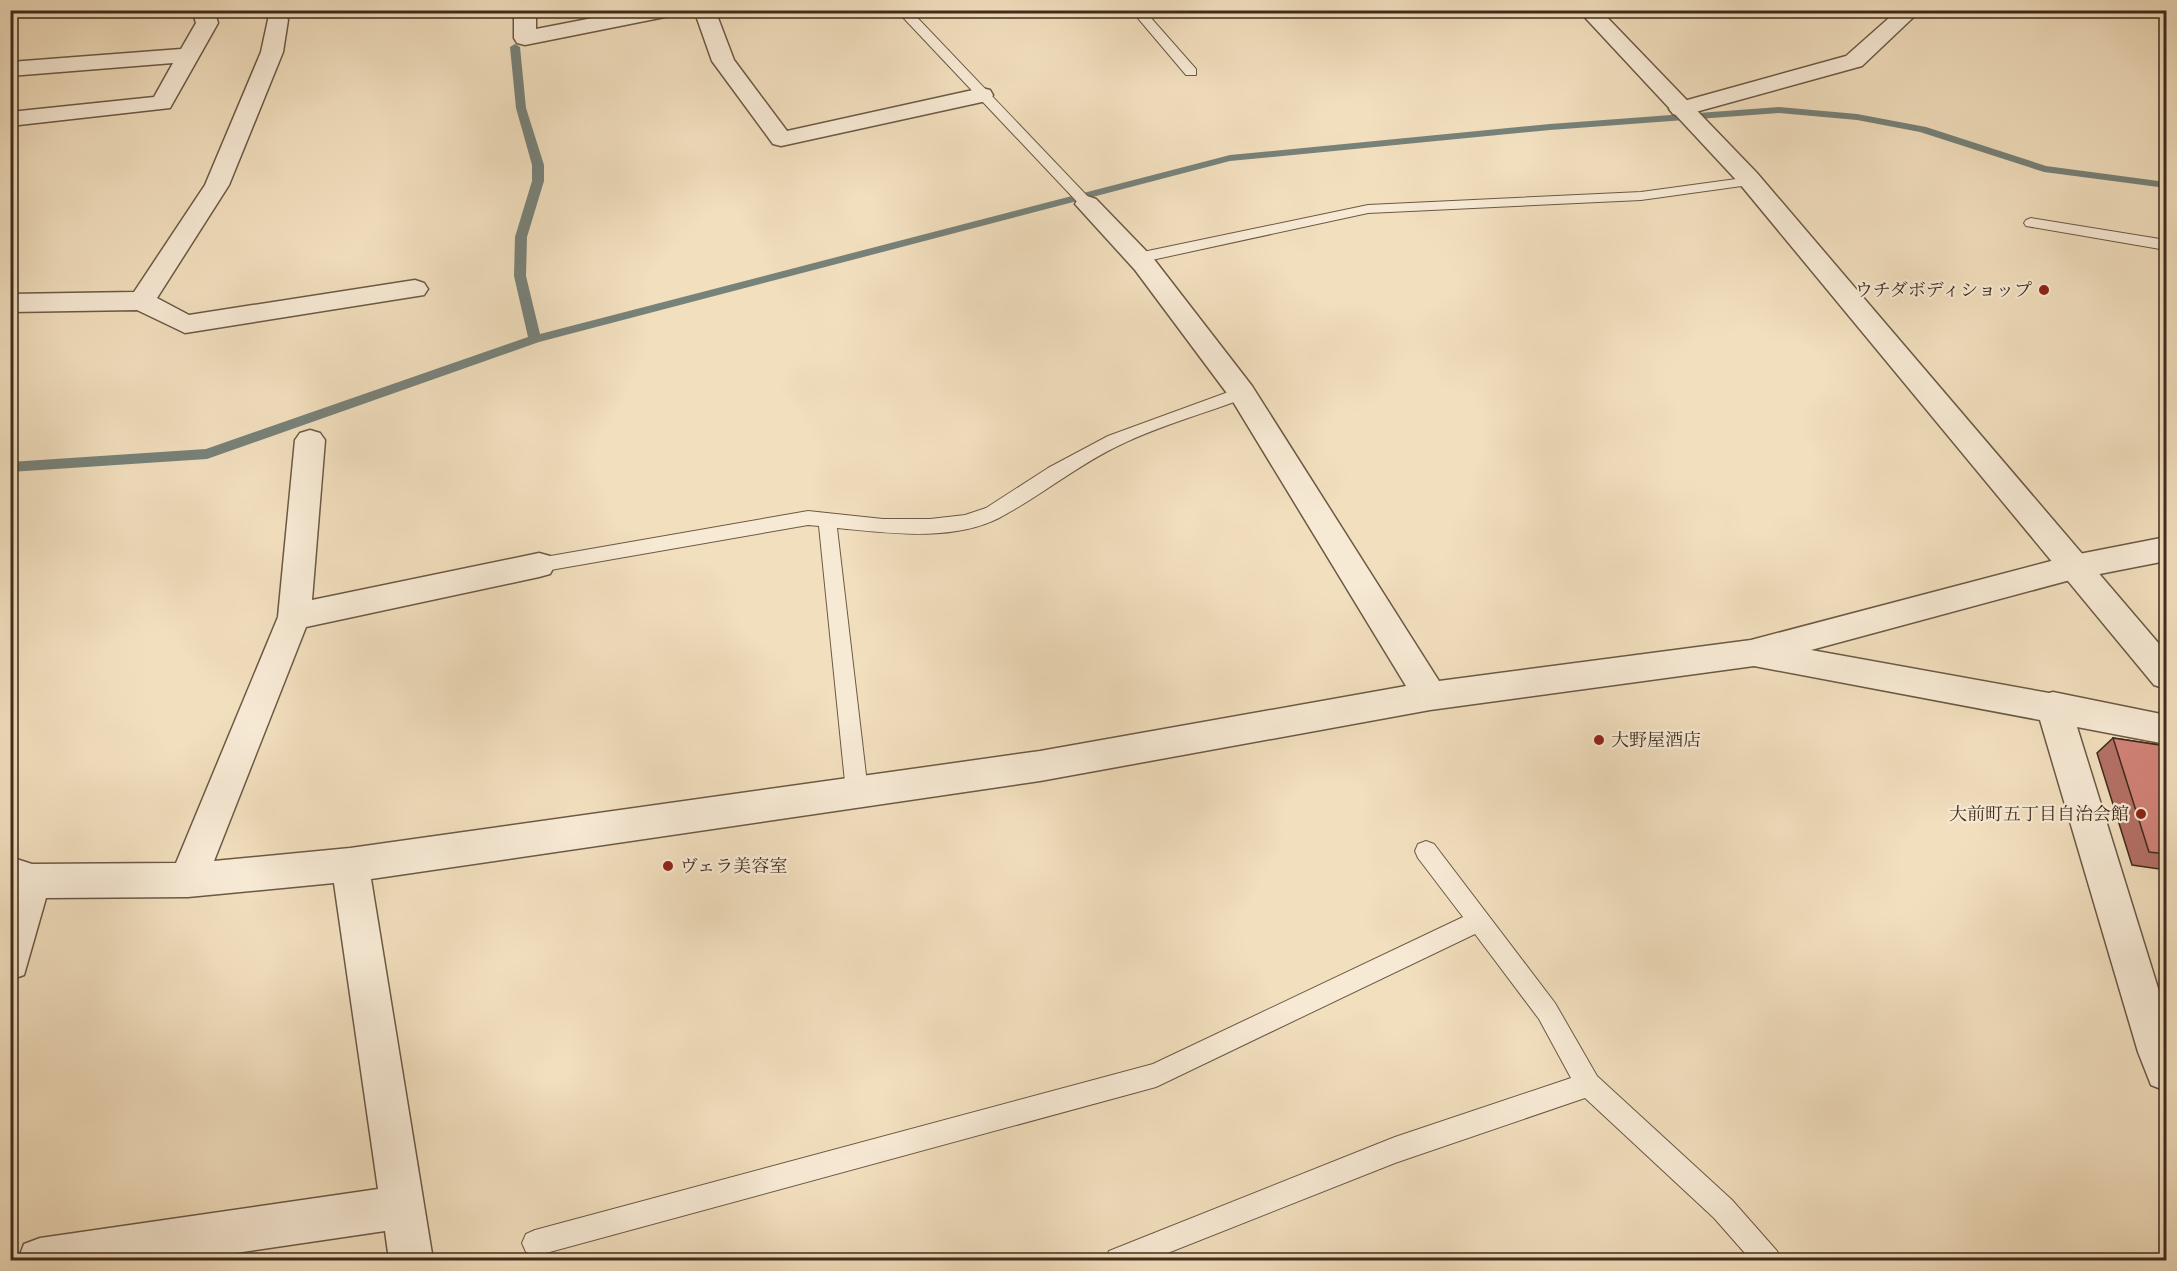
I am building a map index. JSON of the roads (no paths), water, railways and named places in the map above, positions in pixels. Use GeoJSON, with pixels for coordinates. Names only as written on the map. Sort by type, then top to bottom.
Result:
{"type":"FeatureCollection","features":[{"type":"Feature","properties":{"kind":"street"},"geometry":{"type":"LineString","coordinates":[[10,119],[162,103],[207,23],[203,10]]}},
{"type":"Feature","properties":{"kind":"street"},"geometry":{"type":"LineString","coordinates":[[525,10],[525,38],[670,10]]}},
{"type":"Feature","properties":{"kind":"street"},"geometry":{"type":"LineString","coordinates":[[704,10],[723,61],[781,139],[982,95]]}},
{"type":"Feature","properties":{"kind":"street"},"geometry":{"type":"LineString","coordinates":[[1588,10],[1751,181],[1849,293],[2074,567],[2166,675]]}},
{"type":"Feature","properties":{"kind":"street"},"geometry":{"type":"LineString","coordinates":[[1682,109],[1829,70],[1854,61],[1911,10]]}},
{"type":"Feature","properties":{"kind":"street"},"geometry":{"type":"LineString","coordinates":[[142,301],[217,185],[272,52],[277,20]]}},
{"type":"Feature","properties":{"kind":"street"},"geometry":{"type":"LineString","coordinates":[[10,69],[189,55]]}},
{"type":"Feature","properties":{"kind":"street"},"geometry":{"type":"LineString","coordinates":[[1087,204],[1138,258],[1242,393],[1430,696]]}},
{"type":"Feature","properties":{"kind":"street"},"geometry":{"type":"LineString","coordinates":[[10,303],[142,301],[185,324],[415,290]]}},
{"type":"Feature","properties":{"kind":"street"},"geometry":{"type":"LineString","coordinates":[[188,880],[294,617],[309,440]]}},
{"type":"Feature","properties":{"kind":"street"},"geometry":{"type":"LineString","coordinates":[[10,962],[21,877],[188,880],[350,864],[1040,766],[1430,696],[1751,653],[2074,567],[2166,549]]}},
{"type":"Feature","properties":{"kind":"street"},"geometry":{"type":"LineString","coordinates":[[294,617],[539,565]]}},
{"type":"Feature","properties":{"kind":"street"},"geometry":{"type":"LineString","coordinates":[[1751,653],[2053,706],[2166,729]]}},
{"type":"Feature","properties":{"kind":"street"},"geometry":{"type":"LineString","coordinates":[[2053,706],[2158,1052],[2166,1071]]}},
{"type":"Feature","properties":{"kind":"street"},"geometry":{"type":"LineString","coordinates":[[350,864],[411,1260]]}},
{"type":"Feature","properties":{"kind":"street"},"geometry":{"type":"LineString","coordinates":[[40,1260],[402,1207]]}},
{"type":"Feature","properties":{"kind":"lane"},"geometry":{"type":"LineString","coordinates":[[902,10],[1087,204]]}},
{"type":"Feature","properties":{"kind":"lane"},"geometry":{"type":"LineString","coordinates":[[1137,10],[1191,72]]}},
{"type":"Feature","properties":{"kind":"lane"},"geometry":{"type":"LineString","coordinates":[[1138,258],[1368,209],[1641,196],[1751,181]]}},
{"type":"Feature","properties":{"kind":"lane"},"geometry":{"type":"LineString","coordinates":[[2031,222],[2166,245]]}},
{"type":"Feature","properties":{"kind":"lane"},"geometry":{"type":"LineString","coordinates":[[539,565],[808,518],[884,526],[930,526],[966,522],[992,513],[1054,473],[1114,440],[1242,393]]}},
{"type":"Feature","properties":{"kind":"lane"},"geometry":{"type":"LineString","coordinates":[[826,519],[857,792]]}},
{"type":"Feature","properties":{"kind":"lane"},"geometry":{"type":"LineString","coordinates":[[1426,851],[1547,1011],[1588,1085],[1723,1209],[1768,1260]]}},
{"type":"Feature","properties":{"kind":"lane"},"geometry":{"type":"LineString","coordinates":[[535,1244],[1156,1075],[1479,921]]}},
{"type":"Feature","properties":{"kind":"lane"},"geometry":{"type":"LineString","coordinates":[[1118,1260],[1395,1150],[1588,1085]]}},
{"type":"Feature","properties":{"kind":"waterway"},"geometry":{"type":"LineString","coordinates":[[515,47],[521,108],[538,165],[538,181],[521,237],[520,276],[535,339]]}},
{"type":"Feature","properties":{"kind":"waterway"},"geometry":{"type":"LineString","coordinates":[[535,339],[1230,158],[1550,127],[1779,110],[1857,117],[1922,129],[2044,169],[2166,185]]}},
{"type":"Feature","properties":{"kind":"waterway"},"geometry":{"type":"LineString","coordinates":[[10,467],[207,454],[535,339]]}},
{"type":"Feature","properties":{"kind":"place","name":"ウチダボディショップ"},"geometry":{"type":"Point","coordinates":[2044,290]}},
{"type":"Feature","properties":{"kind":"place","name":"大野屋酒店"},"geometry":{"type":"Point","coordinates":[1599,740]}},
{"type":"Feature","properties":{"kind":"place","name":"大前町五丁目自治会館"},"geometry":{"type":"Point","coordinates":[2141,814]}},
{"type":"Feature","properties":{"kind":"place","name":"ヴェラ美容室"},"geometry":{"type":"Point","coordinates":[668,866]}}]}
